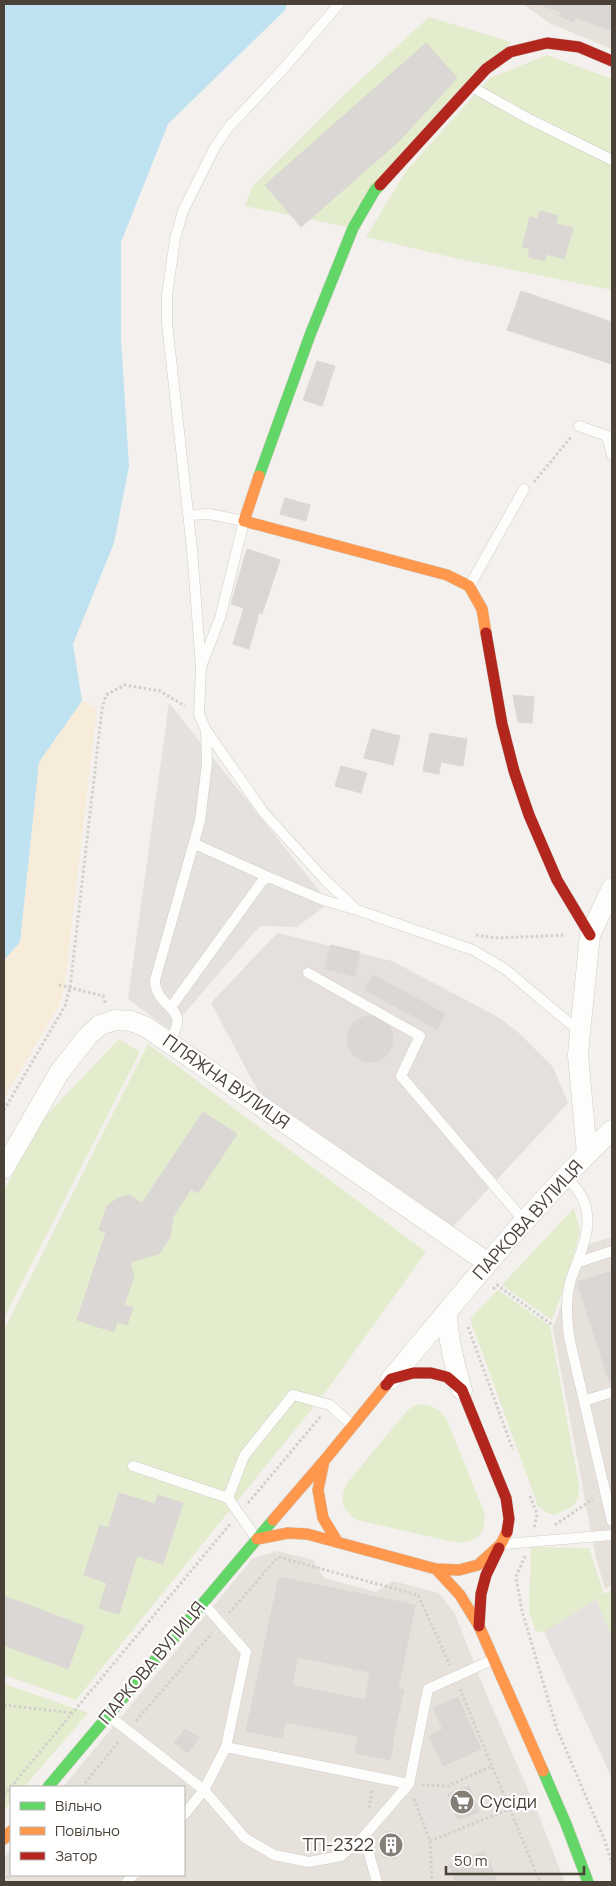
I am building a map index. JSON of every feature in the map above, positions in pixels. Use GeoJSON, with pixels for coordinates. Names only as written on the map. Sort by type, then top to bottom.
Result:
{"type":"FeatureCollection","features":[{"type":"Feature","properties":{"kind":"street"},"geometry":{"type":"LineString","coordinates":[[590,935],[557,880],[529,815],[514,771],[502,724],[482,609],[469,586],[447,575],[244,521],[253,491],[310,335],[353,228],[375,190],[469,86],[486,69],[510,52],[547,43],[579,47],[612,61]]}},
{"type":"Feature","properties":{"kind":"street"},"geometry":{"type":"LineString","coordinates":[[587,1154],[578,1055],[580,1032],[590,935],[612,888]]}},
{"type":"Feature","properties":{"kind":"street","name":"ПЛЯЖНА ВУЛИЦЯ"},"geometry":{"type":"LineString","coordinates":[[4,1168],[59,1073],[87,1037],[100,1025],[114,1020],[131,1021],[146,1027],[488,1264]]}},
{"type":"Feature","properties":{"kind":"street","name":"ПАРКОВА ВУЛИЦЯ"},"geometry":{"type":"LineString","coordinates":[[49,1786],[324,1461],[446,1312],[566,1175],[612,1130]]}},
{"type":"Feature","properties":{"kind":"street"},"geometry":{"type":"LineString","coordinates":[[446,1312],[452,1358],[462,1390],[506,1498],[509,1519],[506,1532],[486,1576],[481,1594],[479,1626]]}},
{"type":"Feature","properties":{"kind":"street"},"geometry":{"type":"LineString","coordinates":[[391,1379],[413,1373],[431,1373],[447,1377],[462,1390]]}},
{"type":"Feature","properties":{"kind":"street"},"geometry":{"type":"LineString","coordinates":[[324,1461],[318,1490],[323,1518],[337,1541]]}},
{"type":"Feature","properties":{"kind":"street"},"geometry":{"type":"LineString","coordinates":[[257,1539],[288,1533],[306,1534],[436,1569],[458,1570],[478,1565],[501,1544]]}},
{"type":"Feature","properties":{"kind":"street"},"geometry":{"type":"LineString","coordinates":[[436,1569],[466,1601],[479,1626],[492,1660],[566,1824],[588,1882]]}},
{"type":"Feature","properties":{"kind":"lane"},"geometry":{"type":"LineString","coordinates":[[339,4],[285,67],[228,128],[215,147],[184,211],[175,239],[167,295],[167,323],[189,515],[201,667],[199,714],[206,730],[264,813],[327,882],[357,910]]}},
{"type":"Feature","properties":{"kind":"lane"},"geometry":{"type":"LineString","coordinates":[[469,86],[529,119],[612,160]]}},
{"type":"Feature","properties":{"kind":"lane"},"geometry":{"type":"LineString","coordinates":[[579,426],[607,436],[612,455]]}},
{"type":"Feature","properties":{"kind":"lane"},"geometry":{"type":"LineString","coordinates":[[469,586],[524,489]]}},
{"type":"Feature","properties":{"kind":"lane"},"geometry":{"type":"LineString","coordinates":[[189,515],[209,514],[244,521],[220,618],[201,667]]}},
{"type":"Feature","properties":{"kind":"lane"},"geometry":{"type":"LineString","coordinates":[[168,1042],[178,1022],[174,1010],[159,995],[155,988],[155,980],[195,844],[204,796],[207,763],[206,730]]}},
{"type":"Feature","properties":{"kind":"lane"},"geometry":{"type":"LineString","coordinates":[[195,844],[323,900],[473,950],[511,974],[580,1032]]}},
{"type":"Feature","properties":{"kind":"lane"},"geometry":{"type":"LineString","coordinates":[[170,1007],[266,876]]}},
{"type":"Feature","properties":{"kind":"lane"},"geometry":{"type":"LineString","coordinates":[[308,973],[420,1036],[401,1076],[525,1222]]}},
{"type":"Feature","properties":{"kind":"lane"},"geometry":{"type":"LineString","coordinates":[[566,1175],[582,1196],[586,1209],[587,1224],[579,1262],[571,1280],[567,1298],[570,1337],[612,1521]]}},
{"type":"Feature","properties":{"kind":"lane"},"geometry":{"type":"LineString","coordinates":[[579,1262],[612,1251]]}},
{"type":"Feature","properties":{"kind":"lane"},"geometry":{"type":"LineString","coordinates":[[584,1401],[612,1392]]}},
{"type":"Feature","properties":{"kind":"lane"},"geometry":{"type":"LineString","coordinates":[[228,1498],[244,1456],[293,1395],[330,1405],[353,1426]]}},
{"type":"Feature","properties":{"kind":"lane"},"geometry":{"type":"LineString","coordinates":[[134,1466],[228,1498],[257,1539]]}},
{"type":"Feature","properties":{"kind":"lane"},"geometry":{"type":"LineString","coordinates":[[501,1544],[532,1538],[612,1536]]}},
{"type":"Feature","properties":{"kind":"lane"},"geometry":{"type":"LineString","coordinates":[[185,1814],[204,1790],[226,1748],[246,1652],[202,1603]]}},
{"type":"Feature","properties":{"kind":"lane"},"geometry":{"type":"LineString","coordinates":[[108,1715],[204,1790],[245,1838],[274,1856],[309,1862],[341,1856],[364,1836],[409,1784],[428,1689],[492,1660]]}},
{"type":"Feature","properties":{"kind":"lane"},"geometry":{"type":"LineString","coordinates":[[226,1748],[409,1784]]}},
{"type":"Feature","properties":{"kind":"lane"},"geometry":{"type":"LineString","coordinates":[[364,1836],[377,1882]]}},
{"type":"Feature","properties":{"kind":"path"},"geometry":{"type":"LineString","coordinates":[[524,489],[531,486],[579,426]]}},
{"type":"Feature","properties":{"kind":"path"},"geometry":{"type":"LineString","coordinates":[[4,1110],[65,1006],[70,988],[102,709],[106,695],[125,685],[160,691],[199,714]]}},
{"type":"Feature","properties":{"kind":"path"},"geometry":{"type":"LineString","coordinates":[[469,934],[497,938],[590,935]]}},
{"type":"Feature","properties":{"kind":"path"},"geometry":{"type":"LineString","coordinates":[[59,985],[103,996],[106,1005]]}},
{"type":"Feature","properties":{"kind":"path"},"geometry":{"type":"LineString","coordinates":[[491,1292],[497,1285],[570,1337]]}},
{"type":"Feature","properties":{"kind":"path"},"geometry":{"type":"LineString","coordinates":[[466,1318],[513,1451]]}},
{"type":"Feature","properties":{"kind":"path"},"geometry":{"type":"LineString","coordinates":[[12,1786],[330,1405]]}},
{"type":"Feature","properties":{"kind":"path"},"geometry":{"type":"LineString","coordinates":[[527,1487],[537,1514],[532,1538],[516,1577],[522,1611],[557,1729],[605,1841],[612,1864]]}},
{"type":"Feature","properties":{"kind":"path"},"geometry":{"type":"LineString","coordinates":[[532,1538],[560,1522],[605,1491]]}},
{"type":"Feature","properties":{"kind":"path"},"geometry":{"type":"LineString","coordinates":[[83,1786],[128,1730],[278,1557],[418,1595],[455,1677],[540,1882]]}},
{"type":"Feature","properties":{"kind":"path"},"geometry":{"type":"LineString","coordinates":[[4,1705],[74,1713]]}},
{"type":"Feature","properties":{"kind":"path"},"geometry":{"type":"LineString","coordinates":[[432,1882],[430,1841],[409,1784],[448,1786],[492,1766]]}},
{"type":"Feature","properties":{"kind":"path"},"geometry":{"type":"LineString","coordinates":[[430,1841],[510,1809]]}},
{"type":"Feature","properties":{"kind":"shaded area"},"geometry":{"type":"Polygon","coordinates":[[[523,4],[612,4],[612,49],[549,23],[523,4]]]}},
{"type":"Feature","properties":{"kind":"shaded area"},"geometry":{"type":"Polygon","coordinates":[[[169,703],[329,903],[297,927],[260,926],[170,1030],[128,999],[169,703]]]}},
{"type":"Feature","properties":{"kind":"shaded area"},"geometry":{"type":"Polygon","coordinates":[[[277,933],[392,961],[498,1017],[519,1033],[553,1067],[568,1103],[453,1227],[275,1106],[257,1089],[211,1003],[277,933]]]}},
{"type":"Feature","properties":{"kind":"shaded area"},"geometry":{"type":"Polygon","coordinates":[[[612,1237],[612,1586],[605,1589],[596,1558],[553,1329],[580,1247],[612,1237]]]}},
{"type":"Feature","properties":{"kind":"shaded area"},"geometry":{"type":"Polygon","coordinates":[[[277,1551],[313,1560],[324,1578],[376,1592],[393,1581],[439,1593],[455,1614],[565,1882],[4,1882],[4,1859],[10,1850],[10,1876],[185,1876],[185,1786],[64,1786],[253,1558],[277,1551]]]}},
{"type":"Feature","properties":{"kind":"shaded area"},"geometry":{"type":"Polygon","coordinates":[[[596,1599],[612,1636],[612,1778],[544,1632],[596,1599]]]}},
{"type":"Feature","properties":{"kind":"shaded area"},"geometry":{"type":"Polygon","coordinates":[[[411,1791],[442,1792],[455,1824],[428,1835],[411,1791]]]}},
{"type":"Feature","properties":{"kind":"green space"},"geometry":{"type":"Polygon","coordinates":[[[429,17],[511,42],[347,227],[245,206],[252,187],[345,94],[429,17]]]}},
{"type":"Feature","properties":{"kind":"green space"},"geometry":{"type":"Polygon","coordinates":[[[547,55],[612,79],[612,290],[459,259],[366,237],[406,171],[490,78],[547,55]]]}},
{"type":"Feature","properties":{"kind":"green space"},"geometry":{"type":"Polygon","coordinates":[[[119,1039],[140,1052],[4,1318],[4,1191],[40,1122],[119,1039]]]}},
{"type":"Feature","properties":{"kind":"green space"},"geometry":{"type":"Polygon","coordinates":[[[148,1044],[426,1252],[324,1394],[76,1700],[4,1675],[4,1330],[148,1044]]]}},
{"type":"Feature","properties":{"kind":"green space"},"geometry":{"type":"Polygon","coordinates":[[[574,1208],[580,1231],[567,1280],[552,1320],[502,1285],[574,1208]]]}},
{"type":"Feature","properties":{"kind":"green space"},"geometry":{"type":"Polygon","coordinates":[[[498,1290],[550,1326],[579,1486],[578,1498],[573,1506],[555,1515],[547,1513],[538,1506],[470,1319],[498,1290]]]}},
{"type":"Feature","properties":{"kind":"green space"},"geometry":{"type":"Polygon","coordinates":[[[423,1404],[436,1408],[446,1418],[484,1512],[485,1520],[482,1532],[474,1540],[453,1542],[357,1520],[348,1512],[343,1503],[343,1493],[348,1482],[407,1411],[414,1406],[423,1404]]]}},
{"type":"Feature","properties":{"kind":"green space"},"geometry":{"type":"Polygon","coordinates":[[[531,1547],[589,1548],[604,1594],[612,1590],[612,1639],[596,1599],[544,1632],[535,1631],[529,1611],[531,1547]]]}},
{"type":"Feature","properties":{"kind":"green space"},"geometry":{"type":"Polygon","coordinates":[[[4,1684],[88,1713],[25,1786],[10,1786],[10,1803],[4,1810],[4,1684]]]}},
{"type":"Feature","properties":{"kind":"sand"},"geometry":{"type":"Polygon","coordinates":[[[82,701],[97,708],[64,990],[59,1005],[4,1099],[4,960],[20,942],[39,762],[82,701]]]}},
{"type":"Feature","properties":{"kind":"water"},"geometry":{"type":"Polygon","coordinates":[[[4,4],[287,4],[285,10],[168,124],[121,242],[121,340],[129,466],[114,543],[73,644],[82,701],[39,762],[20,942],[4,960],[4,4]]]}},
{"type":"Feature","properties":{"kind":"building"},"geometry":{"type":"Polygon","coordinates":[[[544,4],[612,4],[612,31],[575,17],[574,22],[559,16],[561,12],[543,6],[544,4]]]}},
{"type":"Feature","properties":{"kind":"building"},"geometry":{"type":"Polygon","coordinates":[[[426,43],[457,78],[398,142],[301,227],[265,185],[426,43]]]}},
{"type":"Feature","properties":{"kind":"building"},"geometry":{"type":"Polygon","coordinates":[[[540,211],[558,216],[556,224],[573,228],[564,259],[547,254],[545,261],[528,257],[530,249],[522,247],[530,217],[538,219],[540,211]]]}},
{"type":"Feature","properties":{"kind":"building"},"geometry":{"type":"Polygon","coordinates":[[[521,291],[612,322],[612,364],[507,330],[521,291]]]}},
{"type":"Feature","properties":{"kind":"building"},"geometry":{"type":"Polygon","coordinates":[[[317,361],[335,366],[322,406],[303,400],[317,361]]]}},
{"type":"Feature","properties":{"kind":"building"},"geometry":{"type":"Polygon","coordinates":[[[285,498],[310,505],[306,521],[280,514],[285,498]]]}},
{"type":"Feature","properties":{"kind":"building"},"geometry":{"type":"Polygon","coordinates":[[[247,549],[280,560],[262,614],[259,613],[249,649],[233,644],[244,608],[231,604],[247,549]]]}},
{"type":"Feature","properties":{"kind":"building"},"geometry":{"type":"Polygon","coordinates":[[[513,695],[534,697],[532,723],[518,722],[513,695]]]}},
{"type":"Feature","properties":{"kind":"building"},"geometry":{"type":"Polygon","coordinates":[[[372,729],[400,736],[393,765],[364,758],[372,729]]]}},
{"type":"Feature","properties":{"kind":"building"},"geometry":{"type":"Polygon","coordinates":[[[430,733],[467,739],[463,766],[441,762],[439,774],[423,771],[430,733]]]}},
{"type":"Feature","properties":{"kind":"building"},"geometry":{"type":"Polygon","coordinates":[[[341,766],[367,773],[361,793],[335,786],[341,766]]]}},
{"type":"Feature","properties":{"kind":"building"},"geometry":{"type":"Polygon","coordinates":[[[331,945],[360,952],[354,976],[325,969],[331,945]]]}},
{"type":"Feature","properties":{"kind":"building"},"geometry":{"type":"Polygon","coordinates":[[[373,975],[445,1014],[437,1029],[365,990],[373,975]]]}},
{"type":"Feature","properties":{"kind":"building"},"geometry":{"type":"Polygon","coordinates":[[[370,1016],[383,1020],[389,1026],[393,1039],[389,1052],[383,1058],[370,1062],[357,1058],[351,1052],[347,1039],[351,1026],[357,1020],[370,1016]]]}},
{"type":"Feature","properties":{"kind":"building"},"geometry":{"type":"Polygon","coordinates":[[[203,1112],[237,1134],[198,1193],[191,1189],[173,1217],[170,1237],[159,1254],[130,1262],[134,1276],[124,1305],[133,1308],[127,1325],[117,1322],[114,1332],[77,1320],[106,1232],[99,1230],[107,1206],[118,1198],[129,1195],[142,1203],[203,1112]]]}},
{"type":"Feature","properties":{"kind":"building"},"geometry":{"type":"Polygon","coordinates":[[[612,1271],[612,1381],[609,1381],[577,1282],[612,1271]]]}},
{"type":"Feature","properties":{"kind":"building"},"geometry":{"type":"Polygon","coordinates":[[[119,1493],[155,1504],[158,1495],[183,1503],[163,1564],[137,1556],[119,1614],[99,1608],[107,1583],[84,1575],[100,1525],[108,1528],[119,1493]]]}},
{"type":"Feature","properties":{"kind":"building"},"geometry":{"type":"Polygon","coordinates":[[[279,1577],[415,1605],[398,1689],[404,1690],[392,1741],[394,1741],[390,1760],[355,1753],[358,1736],[285,1722],[282,1738],[246,1731],[279,1577]],[[298,1657],[292,1685],[365,1700],[370,1672],[298,1657]]]}},
{"type":"Feature","properties":{"kind":"building"},"geometry":{"type":"Polygon","coordinates":[[[4,1596],[84,1626],[68,1669],[4,1645],[4,1596]]]}},
{"type":"Feature","properties":{"kind":"building"},"geometry":{"type":"Polygon","coordinates":[[[458,1697],[481,1749],[443,1766],[429,1736],[443,1729],[433,1708],[458,1697]]]}},
{"type":"Feature","properties":{"kind":"building"},"geometry":{"type":"Polygon","coordinates":[[[185,1729],[199,1738],[188,1753],[174,1743],[185,1729]]]}},
{"type":"Feature","properties":{"kind":"building"},"geometry":{"type":"Polygon","coordinates":[[[469,1786],[479,1812],[458,1820],[448,1794],[469,1786]]]}},
{"type":"Feature","properties":{"kind":"building","name":"ТП-2322"},"geometry":{"type":"Polygon","coordinates":[[[386,1831],[401,1834],[396,1859],[381,1856],[386,1831]]]}},
{"type":"Feature","properties":{"kind":"building"},"geometry":{"type":"Polygon","coordinates":[[[485,1851],[497,1882],[455,1882],[449,1864],[485,1851]]]}},
{"type":"Feature","properties":{"kind":"traffic: fast"},"geometry":{"type":"LineString","coordinates":[[259,476],[310,335],[353,228],[375,190],[380,185]]}},
{"type":"Feature","properties":{"kind":"traffic: fast"},"geometry":{"type":"LineString","coordinates":[[49,1786],[273,1520]]}},
{"type":"Feature","properties":{"kind":"traffic: fast"},"geometry":{"type":"LineString","coordinates":[[543,1771],[588,1882]]}},
{"type":"Feature","properties":{"kind":"traffic: slow"},"geometry":{"type":"LineString","coordinates":[[259,476],[244,521],[447,575],[469,586],[482,609],[486,633]]}},
{"type":"Feature","properties":{"kind":"traffic: slow"},"geometry":{"type":"LineString","coordinates":[[337,1541],[323,1518],[318,1490],[324,1461],[386,1385]]}},
{"type":"Feature","properties":{"kind":"traffic: slow"},"geometry":{"type":"LineString","coordinates":[[273,1520],[323,1462]]}},
{"type":"Feature","properties":{"kind":"traffic: slow"},"geometry":{"type":"LineString","coordinates":[[257,1539],[288,1533],[307,1534],[436,1569],[459,1570],[478,1565],[501,1544],[507,1532]]}},
{"type":"Feature","properties":{"kind":"traffic: slow"},"geometry":{"type":"LineString","coordinates":[[436,1569],[460,1595],[479,1626],[543,1771]]}},
{"type":"Feature","properties":{"kind":"traffic: slow"},"geometry":{"type":"LineString","coordinates":[[4,1839],[10,1832]]}},
{"type":"Feature","properties":{"kind":"traffic: jam"},"geometry":{"type":"LineString","coordinates":[[380,185],[486,69],[510,52],[547,43],[579,47],[612,61]]}},
{"type":"Feature","properties":{"kind":"traffic: jam"},"geometry":{"type":"LineString","coordinates":[[486,633],[502,724],[514,771],[529,815],[557,880],[590,935]]}},
{"type":"Feature","properties":{"kind":"traffic: jam"},"geometry":{"type":"LineString","coordinates":[[386,1385],[391,1379],[413,1373],[431,1373],[447,1377],[462,1390],[506,1498],[509,1519],[507,1532]]}},
{"type":"Feature","properties":{"kind":"traffic: jam"},"geometry":{"type":"LineString","coordinates":[[479,1626],[481,1594],[486,1575],[499,1548]]}},
{"type":"Feature","properties":{"kind":"place","name":"Сусіди"},"geometry":{"type":"Point","coordinates":[462,1802]}},
{"type":"Feature","properties":{"kind":"place","name":"ТП-2322"},"geometry":{"type":"Point","coordinates":[391,1845]}}]}
